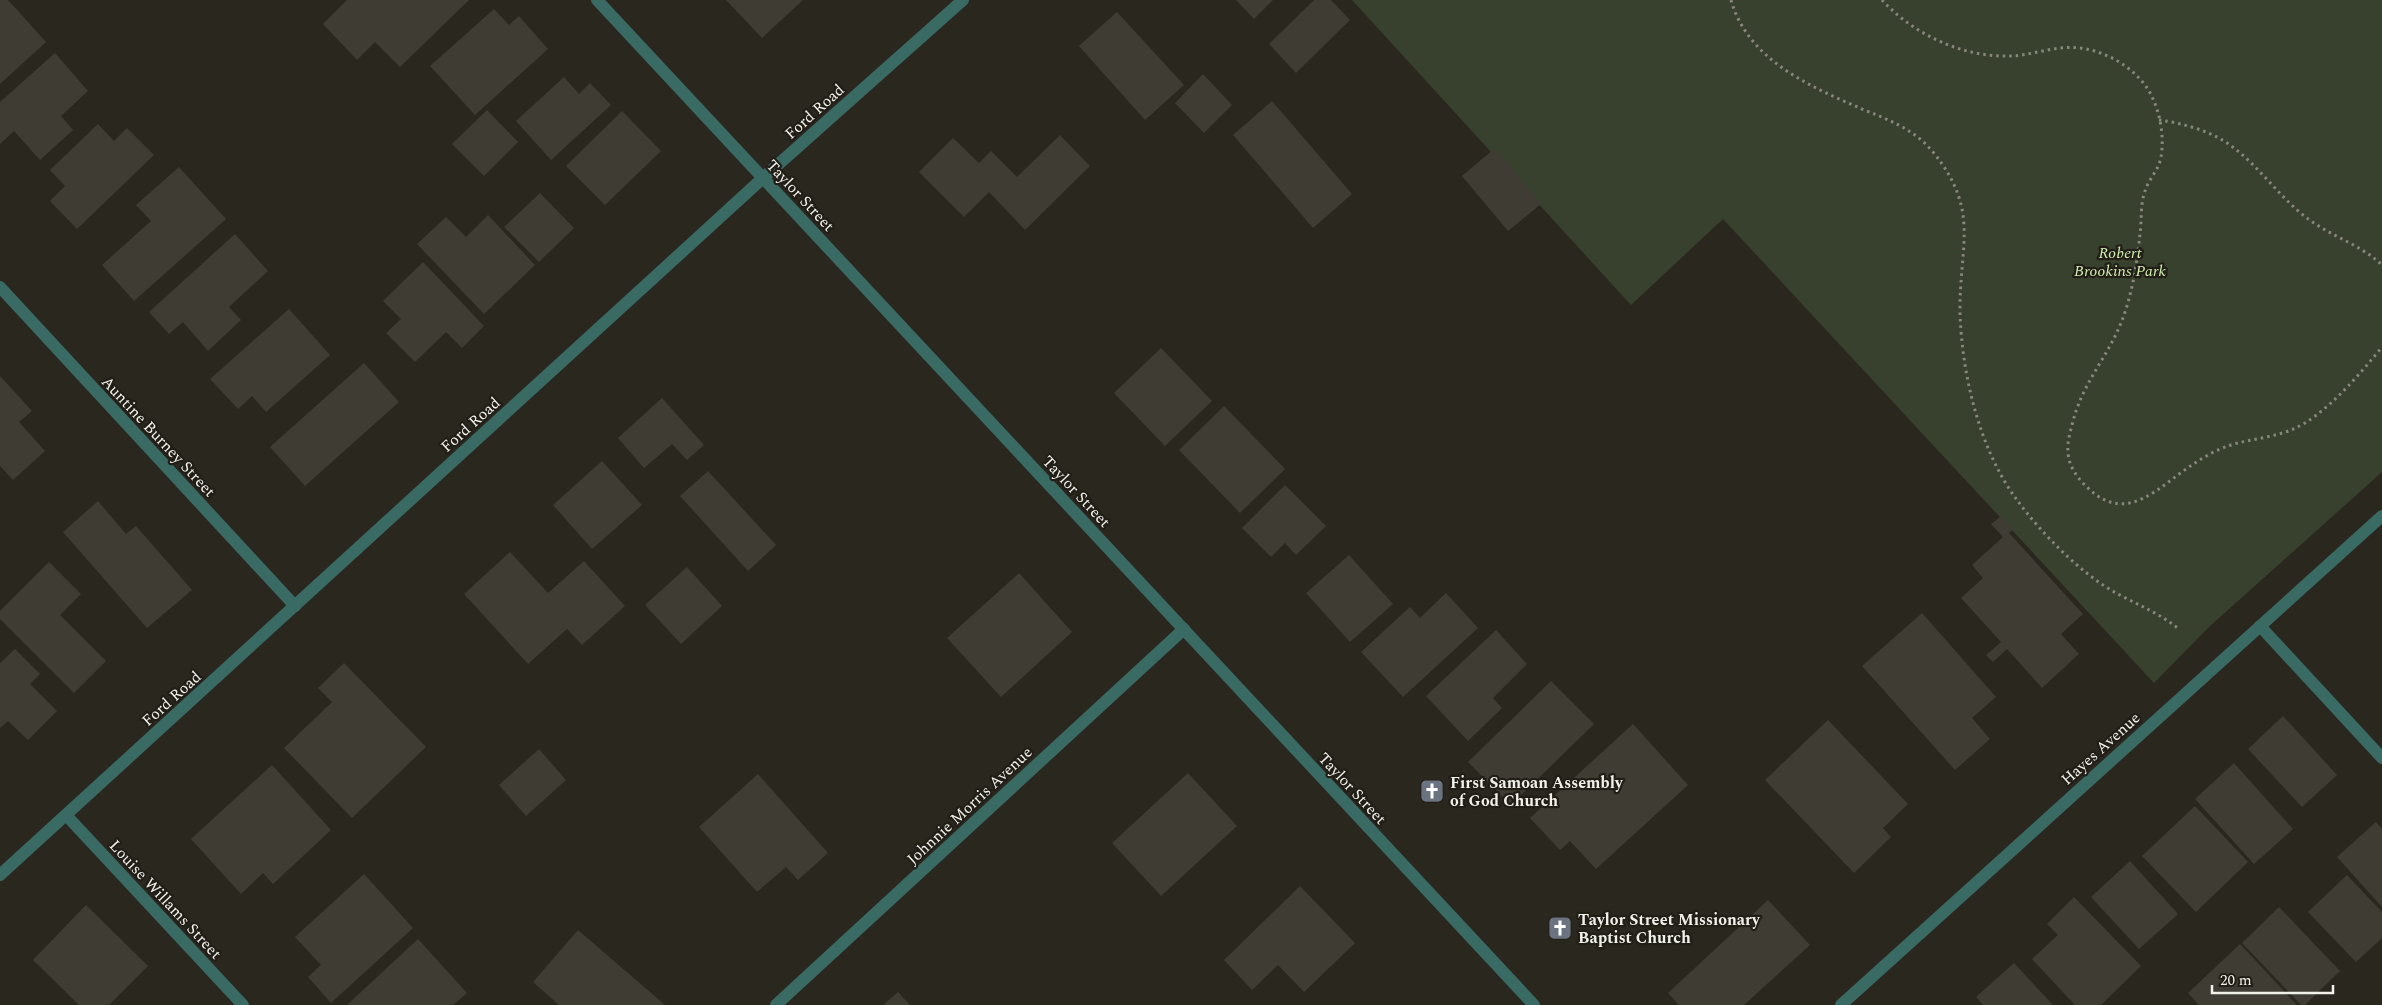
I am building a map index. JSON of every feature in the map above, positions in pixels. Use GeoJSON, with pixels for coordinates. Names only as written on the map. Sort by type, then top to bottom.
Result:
{"type":"FeatureCollection","features":[{"type":"Feature","properties":{"kind":"street","name":"Taylor Street"},"geometry":{"type":"LineString","coordinates":[[597,0],[1534,1005]]}},
{"type":"Feature","properties":{"kind":"street","name":"Ford Road"},"geometry":{"type":"LineString","coordinates":[[0,875],[763,178],[963,0]]}},
{"type":"Feature","properties":{"kind":"street","name":"Auntine Burney Street"},"geometry":{"type":"LineString","coordinates":[[0,287],[295,606]]}},
{"type":"Feature","properties":{"kind":"street","name":"Hayes Avenue"},"geometry":{"type":"LineString","coordinates":[[1841,1005],[2382,516]]}},
{"type":"Feature","properties":{"kind":"street"},"geometry":{"type":"LineString","coordinates":[[2260,626],[2382,758]]}},
{"type":"Feature","properties":{"kind":"street","name":"Johnnie Morris Avenue"},"geometry":{"type":"LineString","coordinates":[[776,1005],[1184,629]]}},
{"type":"Feature","properties":{"kind":"street","name":"Louise Willams Street"},"geometry":{"type":"LineString","coordinates":[[66,815],[243,1005]]}},
{"type":"Feature","properties":{"kind":"path"},"geometry":{"type":"LineString","coordinates":[[1731,0],[1744,33],[1772,61],[1841,100],[1906,128],[1933,152],[1948,173],[1959,195],[1966,238],[1960,311],[1965,371],[1981,430],[2004,481],[2030,516],[2091,576],[2118,594],[2144,605],[2169,620],[2180,630]]}},
{"type":"Feature","properties":{"kind":"path"},"geometry":{"type":"LineString","coordinates":[[1882,0],[1911,25],[1934,39],[1962,49],[1987,55],[2012,56],[2061,48],[2084,48],[2110,57],[2130,69],[2144,84],[2156,104],[2159,120],[2161,158],[2151,182],[2145,190],[2132,285],[2122,321],[2112,342],[2085,386],[2070,433],[2068,451],[2071,466],[2078,478],[2090,491],[2105,500],[2118,504],[2133,503],[2146,498],[2210,454],[2231,444],[2293,429],[2312,418],[2332,401],[2382,346]]}},
{"type":"Feature","properties":{"kind":"path"},"geometry":{"type":"LineString","coordinates":[[2159,120],[2175,122],[2230,145],[2308,218],[2358,247],[2382,265]]}},
{"type":"Feature","properties":{"kind":"green space","name":"Robert Brookins Park"},"geometry":{"type":"Polygon","coordinates":[[[1352,0],[2382,0],[2382,472],[2210,626],[2154,683],[1723,219],[1631,305],[1352,0]]]}},
{"type":"Feature","properties":{"kind":"building"},"geometry":{"type":"Polygon","coordinates":[[[0,0],[8,0],[46,42],[0,84],[0,0]]]}},
{"type":"Feature","properties":{"kind":"building"},"geometry":{"type":"Polygon","coordinates":[[[347,0],[469,0],[400,67],[375,42],[357,60],[323,24],[347,0]]]}},
{"type":"Feature","properties":{"kind":"building"},"geometry":{"type":"Polygon","coordinates":[[[726,0],[803,0],[762,38],[726,0]]]}},
{"type":"Feature","properties":{"kind":"building"},"geometry":{"type":"Polygon","coordinates":[[[1236,0],[1273,0],[1254,19],[1236,0]]]}},
{"type":"Feature","properties":{"kind":"building"},"geometry":{"type":"Polygon","coordinates":[[[1314,0],[1331,0],[1350,20],[1296,73],[1269,44],[1314,0]]]}},
{"type":"Feature","properties":{"kind":"building"},"geometry":{"type":"Polygon","coordinates":[[[494,9],[509,25],[519,16],[548,49],[475,115],[430,66],[494,9]]]}},
{"type":"Feature","properties":{"kind":"building"},"geometry":{"type":"Polygon","coordinates":[[[1117,12],[1184,85],[1145,120],[1079,46],[1117,12]]]}},
{"type":"Feature","properties":{"kind":"building"},"geometry":{"type":"Polygon","coordinates":[[[55,53],[88,91],[61,116],[73,130],[40,160],[14,131],[0,144],[0,102],[55,53]]]}},
{"type":"Feature","properties":{"kind":"building"},"geometry":{"type":"Polygon","coordinates":[[[1203,74],[1232,105],[1204,133],[1175,103],[1203,74]]]}},
{"type":"Feature","properties":{"kind":"building"},"geometry":{"type":"Polygon","coordinates":[[[564,77],[579,94],[590,83],[611,105],[551,160],[516,121],[564,77]]]}},
{"type":"Feature","properties":{"kind":"building"},"geometry":{"type":"Polygon","coordinates":[[[1272,101],[1352,194],[1313,228],[1233,135],[1272,101]]]}},
{"type":"Feature","properties":{"kind":"building"},"geometry":{"type":"Polygon","coordinates":[[[487,110],[518,142],[484,176],[452,144],[487,110]]]}},
{"type":"Feature","properties":{"kind":"building"},"geometry":{"type":"Polygon","coordinates":[[[622,111],[661,151],[605,205],[566,166],[622,111]]]}},
{"type":"Feature","properties":{"kind":"building"},"geometry":{"type":"Polygon","coordinates":[[[98,124],[114,141],[127,128],[154,155],[77,229],[50,201],[65,186],[50,170],[98,124]]]}},
{"type":"Feature","properties":{"kind":"building"},"geometry":{"type":"Polygon","coordinates":[[[1060,135],[1090,166],[1025,230],[989,192],[964,217],[919,172],[953,138],[979,163],[991,151],[1017,177],[1060,135]]]}},
{"type":"Feature","properties":{"kind":"building"},"geometry":{"type":"Polygon","coordinates":[[[1495,148],[1541,204],[1508,231],[1462,176],[1495,148]]]}},
{"type":"Feature","properties":{"kind":"building"},"geometry":{"type":"Polygon","coordinates":[[[179,167],[226,219],[134,301],[102,265],[151,221],[136,205],[179,167]]]}},
{"type":"Feature","properties":{"kind":"building"},"geometry":{"type":"Polygon","coordinates":[[[540,193],[574,228],[539,262],[504,227],[540,193]]]}},
{"type":"Feature","properties":{"kind":"building"},"geometry":{"type":"Polygon","coordinates":[[[488,215],[535,265],[484,314],[417,244],[446,217],[466,237],[488,215]]]}},
{"type":"Feature","properties":{"kind":"building"},"geometry":{"type":"Polygon","coordinates":[[[235,234],[268,271],[229,307],[241,320],[208,351],[183,322],[169,334],[149,312],[235,234]]]}},
{"type":"Feature","properties":{"kind":"building"},"geometry":{"type":"Polygon","coordinates":[[[423,262],[484,326],[462,348],[446,332],[415,362],[386,333],[401,319],[383,301],[423,262]]]}},
{"type":"Feature","properties":{"kind":"building"},"geometry":{"type":"Polygon","coordinates":[[[289,309],[330,355],[266,412],[252,396],[238,409],[210,379],[289,309]]]}},
{"type":"Feature","properties":{"kind":"building"},"geometry":{"type":"Polygon","coordinates":[[[1161,348],[1212,401],[1165,446],[1114,393],[1161,348]]]}},
{"type":"Feature","properties":{"kind":"building"},"geometry":{"type":"Polygon","coordinates":[[[364,363],[399,402],[305,486],[270,447],[364,363]]]}},
{"type":"Feature","properties":{"kind":"building"},"geometry":{"type":"Polygon","coordinates":[[[0,376],[32,411],[19,422],[45,451],[13,480],[0,466],[0,376]]]}},
{"type":"Feature","properties":{"kind":"building"},"geometry":{"type":"Polygon","coordinates":[[[662,398],[704,445],[687,460],[672,444],[644,468],[618,438],[662,398]]]}},
{"type":"Feature","properties":{"kind":"building"},"geometry":{"type":"Polygon","coordinates":[[[1224,406],[1285,469],[1240,513],[1179,450],[1224,406]]]}},
{"type":"Feature","properties":{"kind":"building"},"geometry":{"type":"Polygon","coordinates":[[[602,461],[642,505],[592,549],[553,505],[602,461]]]}},
{"type":"Feature","properties":{"kind":"building"},"geometry":{"type":"Polygon","coordinates":[[[708,471],[776,545],[748,571],[680,496],[708,471]]]}},
{"type":"Feature","properties":{"kind":"building"},"geometry":{"type":"Polygon","coordinates":[[[1285,485],[1326,526],[1296,555],[1285,543],[1271,557],[1242,528],[1285,485]]]}},
{"type":"Feature","properties":{"kind":"building"},"geometry":{"type":"Polygon","coordinates":[[[98,501],[126,534],[136,526],[192,590],[147,628],[63,532],[98,501]]]}},
{"type":"Feature","properties":{"kind":"building"},"geometry":{"type":"Polygon","coordinates":[[[2001,516],[2013,529],[2009,533],[2083,614],[2061,634],[2079,654],[2042,688],[2007,649],[1993,662],[1986,655],[2001,642],[1961,598],[1983,578],[1972,565],[2003,537],[1991,524],[2001,516]]]}},
{"type":"Feature","properties":{"kind":"building"},"geometry":{"type":"Polygon","coordinates":[[[510,552],[548,593],[584,561],[625,606],[582,645],[567,629],[528,664],[464,594],[510,552]]]}},
{"type":"Feature","properties":{"kind":"building"},"geometry":{"type":"Polygon","coordinates":[[[1349,555],[1393,604],[1350,642],[1306,593],[1349,555]]]}},
{"type":"Feature","properties":{"kind":"building"},"geometry":{"type":"Polygon","coordinates":[[[49,562],[81,594],[60,615],[106,661],[74,693],[0,619],[0,611],[49,562]]]}},
{"type":"Feature","properties":{"kind":"building"},"geometry":{"type":"Polygon","coordinates":[[[687,567],[722,606],[681,644],[645,605],[687,567]]]}},
{"type":"Feature","properties":{"kind":"building"},"geometry":{"type":"Polygon","coordinates":[[[1019,573],[1072,632],[1001,697],[947,638],[1019,573]]]}},
{"type":"Feature","properties":{"kind":"building"},"geometry":{"type":"Polygon","coordinates":[[[1446,593],[1478,628],[1403,697],[1361,652],[1410,607],[1420,618],[1446,593]]]}},
{"type":"Feature","properties":{"kind":"building"},"geometry":{"type":"Polygon","coordinates":[[[1922,613],[1996,697],[1972,718],[1990,739],[1955,770],[1862,666],[1922,613]]]}},
{"type":"Feature","properties":{"kind":"building"},"geometry":{"type":"Polygon","coordinates":[[[1496,630],[1527,664],[1493,698],[1502,708],[1468,741],[1426,696],[1496,630]]]}},
{"type":"Feature","properties":{"kind":"building"},"geometry":{"type":"Polygon","coordinates":[[[15,649],[40,674],[30,684],[57,711],[28,740],[8,721],[0,728],[0,663],[15,649]]]}},
{"type":"Feature","properties":{"kind":"building"},"geometry":{"type":"Polygon","coordinates":[[[344,663],[426,747],[352,818],[284,748],[332,702],[318,688],[344,663]]]}},
{"type":"Feature","properties":{"kind":"building"},"geometry":{"type":"Polygon","coordinates":[[[1551,681],[1594,724],[1511,805],[1468,762],[1551,681]]]}},
{"type":"Feature","properties":{"kind":"building"},"geometry":{"type":"Polygon","coordinates":[[[2283,716],[2337,775],[2302,807],[2248,749],[2283,716]]]}},
{"type":"Feature","properties":{"kind":"building"},"geometry":{"type":"Polygon","coordinates":[[[1828,720],[1908,804],[1883,828],[1891,837],[1854,873],[1765,780],[1828,720]]]}},
{"type":"Feature","properties":{"kind":"building"},"geometry":{"type":"Polygon","coordinates":[[[1633,724],[1688,785],[1596,869],[1570,841],[1560,850],[1530,818],[1633,724]]]}},
{"type":"Feature","properties":{"kind":"building"},"geometry":{"type":"Polygon","coordinates":[[[539,749],[566,780],[526,816],[499,785],[539,749]]]}},
{"type":"Feature","properties":{"kind":"building"},"geometry":{"type":"Polygon","coordinates":[[[2234,763],[2293,829],[2254,864],[2195,799],[2234,763]]]}},
{"type":"Feature","properties":{"kind":"building"},"geometry":{"type":"Polygon","coordinates":[[[272,765],[331,830],[273,884],[263,873],[241,894],[191,839],[272,765]]]}},
{"type":"Feature","properties":{"kind":"building"},"geometry":{"type":"Polygon","coordinates":[[[1188,773],[1237,826],[1161,896],[1112,843],[1188,773]]]}},
{"type":"Feature","properties":{"kind":"building"},"geometry":{"type":"Polygon","coordinates":[[[758,774],[828,853],[798,880],[786,867],[757,892],[699,827],[758,774]]]}},
{"type":"Feature","properties":{"kind":"building"},"geometry":{"type":"Polygon","coordinates":[[[2195,806],[2248,862],[2196,912],[2142,856],[2195,806]]]}},
{"type":"Feature","properties":{"kind":"building"},"geometry":{"type":"Polygon","coordinates":[[[2376,822],[2382,829],[2382,907],[2337,857],[2376,822]]]}},
{"type":"Feature","properties":{"kind":"building"},"geometry":{"type":"Polygon","coordinates":[[[2130,861],[2178,914],[2139,949],[2091,897],[2130,861]]]}},
{"type":"Feature","properties":{"kind":"building"},"geometry":{"type":"Polygon","coordinates":[[[364,874],[413,928],[331,1003],[308,977],[321,965],[295,937],[364,874]]]}},
{"type":"Feature","properties":{"kind":"building"},"geometry":{"type":"Polygon","coordinates":[[[2347,875],[2382,912],[2382,938],[2356,962],[2308,912],[2347,875]]]}},
{"type":"Feature","properties":{"kind":"building"},"geometry":{"type":"Polygon","coordinates":[[[1300,886],[1355,943],[1304,992],[1278,965],[1252,990],[1224,960],[1300,886]]]}},
{"type":"Feature","properties":{"kind":"building"},"geometry":{"type":"Polygon","coordinates":[[[2074,897],[2141,966],[2101,1005],[2075,1005],[2032,959],[2058,935],[2047,924],[2074,897]]]}},
{"type":"Feature","properties":{"kind":"building"},"geometry":{"type":"Polygon","coordinates":[[[1768,900],[1810,945],[1744,1005],[1679,1005],[1668,993],[1768,900]]]}},
{"type":"Feature","properties":{"kind":"building"},"geometry":{"type":"Polygon","coordinates":[[[86,905],[148,966],[109,1005],[79,1005],[33,960],[86,905]]]}},
{"type":"Feature","properties":{"kind":"building"},"geometry":{"type":"Polygon","coordinates":[[[2279,907],[2340,971],[2305,1005],[2301,1005],[2242,943],[2279,907]]]}},
{"type":"Feature","properties":{"kind":"building"},"geometry":{"type":"Polygon","coordinates":[[[578,930],[665,1005],[559,1005],[533,982],[578,930]]]}},
{"type":"Feature","properties":{"kind":"building"},"geometry":{"type":"Polygon","coordinates":[[[418,939],[467,993],[453,1005],[347,1005],[418,939]]]}},
{"type":"Feature","properties":{"kind":"building"},"geometry":{"type":"Polygon","coordinates":[[[2240,944],[2297,1005],[2199,1005],[2188,993],[2240,944]]]}},
{"type":"Feature","properties":{"kind":"building"},"geometry":{"type":"Polygon","coordinates":[[[2014,963],[2053,1005],[1983,1005],[1976,997],[2014,963]]]}},
{"type":"Feature","properties":{"kind":"building"},"geometry":{"type":"Polygon","coordinates":[[[898,992],[910,1005],[883,1005],[898,992]]]}},
{"type":"Feature","properties":{"kind":"place","name":"First Samoan Assembly of God Church"},"geometry":{"type":"Point","coordinates":[1432,791]}},
{"type":"Feature","properties":{"kind":"place","name":"Taylor Street Missionary Baptist Church"},"geometry":{"type":"Point","coordinates":[1560,928]}}]}
